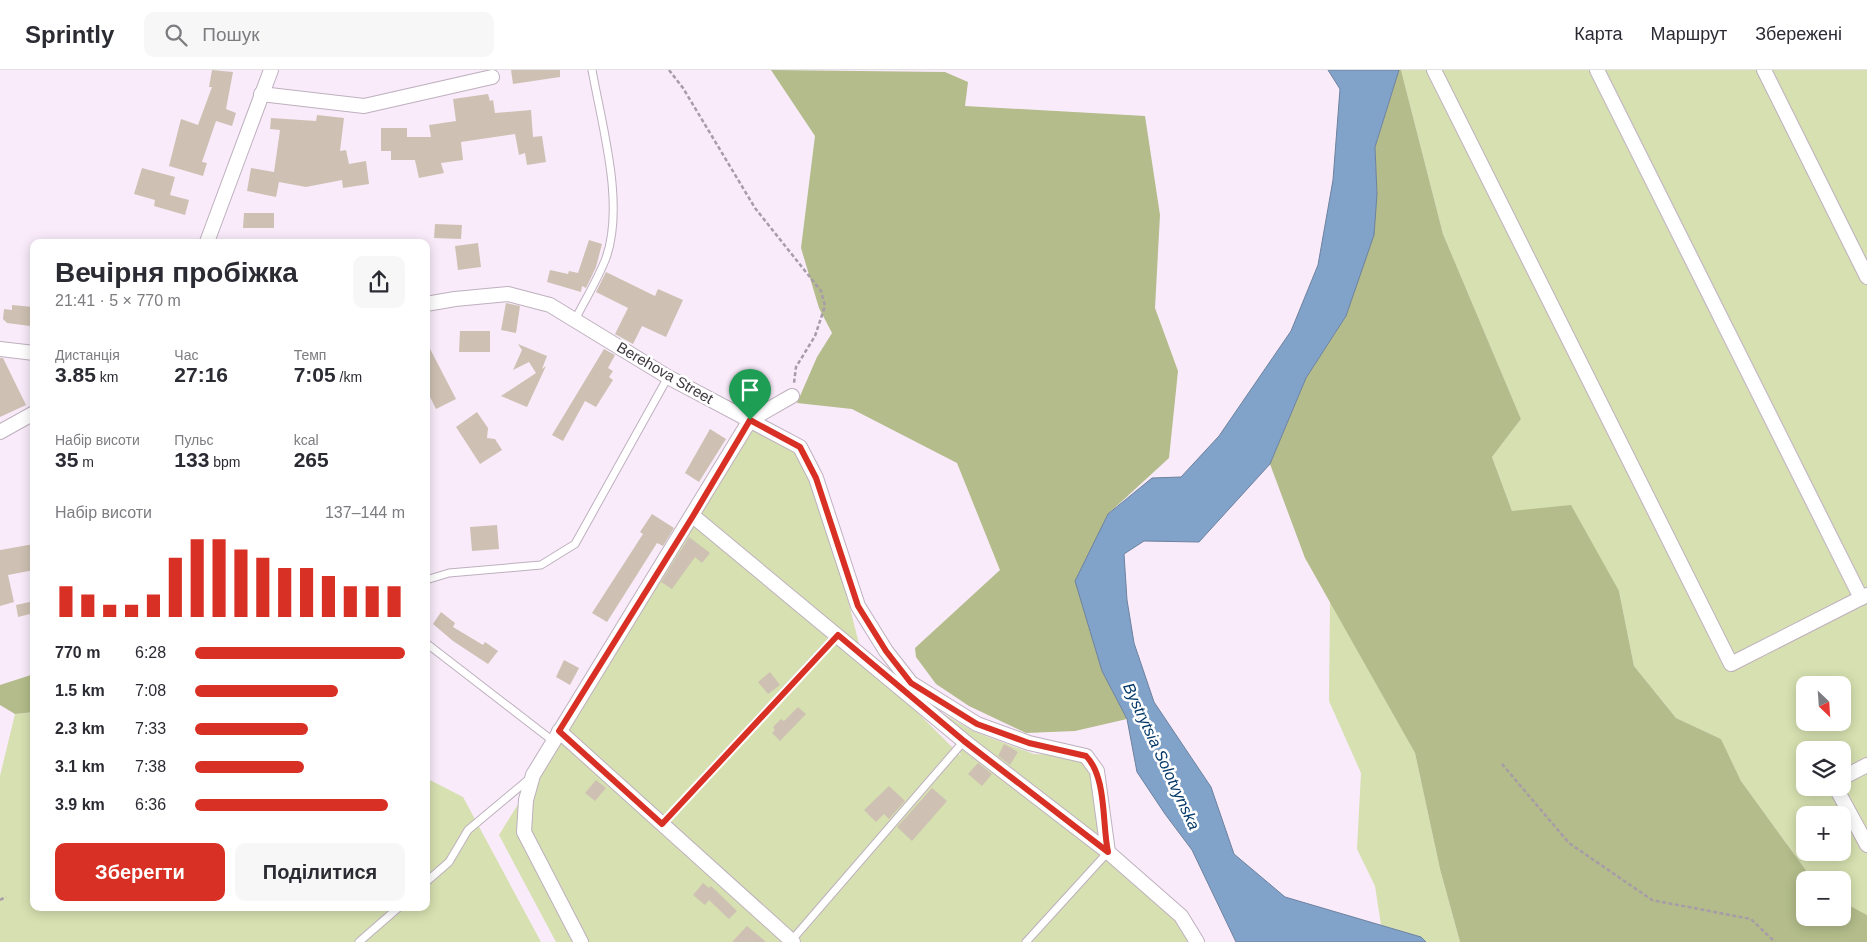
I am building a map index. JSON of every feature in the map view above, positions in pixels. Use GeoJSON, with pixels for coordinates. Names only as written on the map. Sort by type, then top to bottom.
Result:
{"type":"FeatureCollection","features":[{"type":"Feature","properties":{"kind":"street"},"geometry":{"type":"LineString","coordinates":[[208,239],[271,70]]}},
{"type":"Feature","properties":{"kind":"street"},"geometry":{"type":"LineString","coordinates":[[1434,70],[1732,664],[1864,596],[1598,70]]}},
{"type":"Feature","properties":{"kind":"street"},"geometry":{"type":"LineString","coordinates":[[1764,70],[1867,277]]}},
{"type":"Feature","properties":{"kind":"street"},"geometry":{"type":"LineString","coordinates":[[261,94],[364,106],[492,74]]}},
{"type":"Feature","properties":{"kind":"street","name":"Berehova Street"},"geometry":{"type":"LineString","coordinates":[[430,303],[454,298],[508,294],[550,304],[668,377],[800,447],[816,478],[858,606],[886,651],[911,683],[977,724],[1029,743],[1086,756],[1097,771],[1108,852]]}},
{"type":"Feature","properties":{"kind":"street"},"geometry":{"type":"LineString","coordinates":[[0,349],[30,353]]}},
{"type":"Feature","properties":{"kind":"street"},"geometry":{"type":"LineString","coordinates":[[581,942],[524,832],[526,800],[533,775],[750,420],[792,396]]}},
{"type":"Feature","properties":{"kind":"street"},"geometry":{"type":"LineString","coordinates":[[0,432],[30,415]]}},
{"type":"Feature","properties":{"kind":"street"},"geometry":{"type":"LineString","coordinates":[[693,516],[964,741],[1108,852],[1181,916],[1197,942]]}},
{"type":"Feature","properties":{"kind":"street"},"geometry":{"type":"LineString","coordinates":[[556,736],[662,824],[792,941]]}},
{"type":"Feature","properties":{"kind":"street"},"geometry":{"type":"LineString","coordinates":[[1851,773],[1867,765]]}},
{"type":"Feature","properties":{"kind":"street"},"geometry":{"type":"LineString","coordinates":[[1840,796],[1867,845]]}},
{"type":"Feature","properties":{"kind":"lane"},"geometry":{"type":"LineString","coordinates":[[575,320],[606,258],[613,225],[610,176],[592,70]]}},
{"type":"Feature","properties":{"kind":"lane"},"geometry":{"type":"LineString","coordinates":[[430,579],[449,573],[541,565],[575,544],[668,377]]}},
{"type":"Feature","properties":{"kind":"lane"},"geometry":{"type":"LineString","coordinates":[[662,824],[838,635]]}},
{"type":"Feature","properties":{"kind":"lane"},"geometry":{"type":"LineString","coordinates":[[430,646],[556,736]]}},
{"type":"Feature","properties":{"kind":"lane"},"geometry":{"type":"LineString","coordinates":[[792,941],[964,741]]}},
{"type":"Feature","properties":{"kind":"lane"},"geometry":{"type":"LineString","coordinates":[[430,879],[449,862],[468,830],[533,775]]}},
{"type":"Feature","properties":{"kind":"lane"},"geometry":{"type":"LineString","coordinates":[[1026,942],[1108,852]]}},
{"type":"Feature","properties":{"kind":"lane"},"geometry":{"type":"LineString","coordinates":[[359,942],[395,911]]}},
{"type":"Feature","properties":{"kind":"path"},"geometry":{"type":"LineString","coordinates":[[669,70],[683,88],[755,208],[822,291],[825,306],[815,336],[796,367],[792,396]]}},
{"type":"Feature","properties":{"kind":"path"},"geometry":{"type":"LineString","coordinates":[[1502,764],[1569,843],[1652,900],[1751,919],[1775,942]]}},
{"type":"Feature","properties":{"kind":"path"},"geometry":{"type":"LineString","coordinates":[[0,900],[6,896]]}},
{"type":"Feature","properties":{"kind":"green space"},"geometry":{"type":"Polygon","coordinates":[[[771,70],[945,72],[968,82],[965,106],[1145,116],[1160,215],[1155,308],[1178,371],[1169,458],[1108,514],[1076,581],[1102,671],[1127,719],[1075,731],[1026,733],[969,706],[936,684],[916,657],[915,648],[1000,570],[957,463],[852,409],[797,403],[817,357],[832,333],[819,308],[801,248],[815,136],[771,70]]]}},
{"type":"Feature","properties":{"kind":"green space"},"geometry":{"type":"Polygon","coordinates":[[[1399,70],[1401,70],[1443,234],[1521,419],[1492,457],[1512,511],[1571,505],[1619,591],[1634,666],[1676,718],[1721,739],[1741,781],[1796,857],[1796,861],[1799,861],[1806,871],[1796,871],[1796,926],[1851,926],[1851,906],[1867,915],[1867,942],[1460,942],[1440,869],[1415,753],[1305,558],[1270,464],[1306,378],[1346,316],[1377,194],[1375,147],[1399,70]]]}},
{"type":"Feature","properties":{"kind":"green space"},"geometry":{"type":"Polygon","coordinates":[[[1401,70],[1867,70],[1867,915],[1851,906],[1851,871],[1806,871],[1799,861],[1851,861],[1851,806],[1796,806],[1796,857],[1741,781],[1721,739],[1676,718],[1634,666],[1619,591],[1512,511],[1492,457],[1521,419],[1443,234],[1401,70]]]}},
{"type":"Feature","properties":{"kind":"green space"},"geometry":{"type":"Polygon","coordinates":[[[753,424],[798,450],[818,495],[841,572],[864,664],[912,707],[961,756],[944,714],[975,732],[1034,754],[1058,755],[1083,761],[1097,788],[1100,833],[1094,847],[1172,910],[1195,942],[556,942],[499,835],[753,424]]]}},
{"type":"Feature","properties":{"kind":"green space"},"geometry":{"type":"Polygon","coordinates":[[[1330,601],[1415,753],[1440,869],[1460,942],[1426,942],[1421,937],[1381,925],[1375,886],[1357,849],[1361,773],[1329,701],[1330,601]]]}},
{"type":"Feature","properties":{"kind":"green space"},"geometry":{"type":"Polygon","coordinates":[[[30,675],[30,712],[15,714],[0,705],[0,685],[30,675]]]}},
{"type":"Feature","properties":{"kind":"green space"},"geometry":{"type":"Polygon","coordinates":[[[30,712],[30,911],[430,911],[430,780],[463,797],[541,942],[0,942],[0,776],[15,714],[30,712]]]}},
{"type":"Feature","properties":{"kind":"water","name":"Bystrytsia Solotvynska"},"geometry":{"type":"Polygon","coordinates":[[[1328,70],[1399,70],[1375,147],[1377,194],[1374,235],[1346,316],[1306,378],[1270,464],[1199,542],[1144,541],[1124,554],[1127,600],[1134,643],[1154,702],[1211,787],[1234,854],[1285,897],[1421,937],[1426,942],[1236,942],[1192,850],[1137,772],[1127,719],[1102,671],[1075,581],[1108,514],[1152,478],[1181,477],[1219,436],[1291,331],[1318,265],[1333,180],[1340,89],[1328,70]]]}},
{"type":"Feature","properties":{"kind":"building"},"geometry":{"type":"Polygon","coordinates":[[[212,70],[233,72],[226,109],[236,113],[232,126],[216,121],[202,162],[207,163],[203,176],[169,166],[181,119],[198,125],[212,87],[209,87],[212,70]]]}},
{"type":"Feature","properties":{"kind":"building"},"geometry":{"type":"Polygon","coordinates":[[[511,70],[560,70],[560,77],[513,84],[511,70]]]}},
{"type":"Feature","properties":{"kind":"building"},"geometry":{"type":"Polygon","coordinates":[[[488,94],[490,101],[493,100],[495,113],[531,110],[533,137],[542,136],[546,162],[527,165],[525,153],[519,155],[515,134],[461,142],[463,160],[441,163],[444,173],[419,178],[415,160],[391,160],[391,151],[381,151],[381,128],[407,128],[407,137],[431,137],[429,125],[456,121],[453,99],[488,94]]]}},
{"type":"Feature","properties":{"kind":"building"},"geometry":{"type":"Polygon","coordinates":[[[317,115],[344,118],[340,151],[346,150],[349,164],[366,161],[369,184],[343,188],[342,180],[306,187],[279,182],[276,197],[247,191],[251,168],[274,172],[280,130],[270,129],[271,118],[316,121],[317,115]]]}},
{"type":"Feature","properties":{"kind":"building"},"geometry":{"type":"Polygon","coordinates":[[[142,168],[175,177],[170,195],[189,200],[185,215],[154,206],[155,200],[134,194],[142,168]]]}},
{"type":"Feature","properties":{"kind":"building"},"geometry":{"type":"Polygon","coordinates":[[[244,213],[274,213],[274,228],[243,228],[244,213]]]}},
{"type":"Feature","properties":{"kind":"building"},"geometry":{"type":"Polygon","coordinates":[[[435,224],[462,225],[461,239],[434,238],[435,224]]]}},
{"type":"Feature","properties":{"kind":"building"},"geometry":{"type":"Polygon","coordinates":[[[589,240],[602,244],[596,267],[586,288],[582,286],[581,292],[547,282],[550,270],[568,274],[569,271],[578,273],[589,240]]]}},
{"type":"Feature","properties":{"kind":"building"},"geometry":{"type":"Polygon","coordinates":[[[478,243],[481,267],[458,270],[455,246],[478,243]]]}},
{"type":"Feature","properties":{"kind":"building"},"geometry":{"type":"Polygon","coordinates":[[[606,272],[655,296],[658,289],[683,300],[666,337],[642,326],[633,344],[615,334],[628,308],[596,292],[606,272]]]}},
{"type":"Feature","properties":{"kind":"building"},"geometry":{"type":"Polygon","coordinates":[[[506,303],[520,306],[516,333],[501,330],[506,303]]]}},
{"type":"Feature","properties":{"kind":"building"},"geometry":{"type":"Polygon","coordinates":[[[12,305],[30,307],[30,326],[7,323],[3,319],[4,309],[12,310],[12,305]]]}},
{"type":"Feature","properties":{"kind":"building"},"geometry":{"type":"Polygon","coordinates":[[[460,331],[490,331],[490,352],[459,352],[460,331]]]}},
{"type":"Feature","properties":{"kind":"building"},"geometry":{"type":"Polygon","coordinates":[[[518,344],[547,356],[542,369],[546,366],[527,407],[501,396],[536,373],[529,362],[513,370],[522,350],[518,344]]]}},
{"type":"Feature","properties":{"kind":"building"},"geometry":{"type":"Polygon","coordinates":[[[430,349],[456,399],[436,409],[430,397],[430,349]]]}},
{"type":"Feature","properties":{"kind":"building"},"geometry":{"type":"Polygon","coordinates":[[[604,349],[615,355],[608,368],[613,371],[609,377],[613,380],[596,407],[585,401],[563,441],[552,435],[604,349]]]}},
{"type":"Feature","properties":{"kind":"building"},"geometry":{"type":"Polygon","coordinates":[[[0,358],[3,358],[26,405],[0,417],[0,358]]]}},
{"type":"Feature","properties":{"kind":"building"},"geometry":{"type":"Polygon","coordinates":[[[477,412],[488,428],[487,438],[495,439],[502,450],[480,464],[456,427],[477,412]]]}},
{"type":"Feature","properties":{"kind":"building"},"geometry":{"type":"Polygon","coordinates":[[[710,429],[726,439],[699,482],[685,473],[710,429]]]}},
{"type":"Feature","properties":{"kind":"building"},"geometry":{"type":"Polygon","coordinates":[[[652,514],[674,528],[663,546],[657,543],[607,622],[592,613],[643,534],[640,532],[652,514]]]}},
{"type":"Feature","properties":{"kind":"building"},"geometry":{"type":"Polygon","coordinates":[[[497,525],[499,549],[472,551],[470,527],[497,525]]]}},
{"type":"Feature","properties":{"kind":"building"},"geometry":{"type":"Polygon","coordinates":[[[689,537],[710,553],[702,563],[695,557],[672,589],[661,582],[689,537]]]}},
{"type":"Feature","properties":{"kind":"building"},"geometry":{"type":"Polygon","coordinates":[[[30,545],[30,571],[8,575],[14,602],[0,606],[0,550],[30,545]]]}},
{"type":"Feature","properties":{"kind":"building"},"geometry":{"type":"Polygon","coordinates":[[[30,602],[30,614],[18,617],[16,605],[30,602]]]}},
{"type":"Feature","properties":{"kind":"building"},"geometry":{"type":"Polygon","coordinates":[[[441,612],[455,623],[453,627],[483,645],[485,642],[498,651],[488,664],[453,641],[433,624],[441,612]]]}},
{"type":"Feature","properties":{"kind":"building"},"geometry":{"type":"Polygon","coordinates":[[[564,660],[579,668],[570,685],[556,677],[564,660]]]}},
{"type":"Feature","properties":{"kind":"building"},"geometry":{"type":"Polygon","coordinates":[[[770,672],[780,685],[768,694],[758,682],[770,672]]]}},
{"type":"Feature","properties":{"kind":"building"},"geometry":{"type":"Polygon","coordinates":[[[798,707],[806,714],[780,741],[772,733],[775,730],[773,727],[781,719],[784,721],[798,707]]]}},
{"type":"Feature","properties":{"kind":"building"},"geometry":{"type":"Polygon","coordinates":[[[1004,744],[1018,752],[1010,765],[998,756],[1004,744]]]}},
{"type":"Feature","properties":{"kind":"building"},"geometry":{"type":"Polygon","coordinates":[[[978,763],[992,774],[982,786],[968,774],[978,763]]]}},
{"type":"Feature","properties":{"kind":"building"},"geometry":{"type":"Polygon","coordinates":[[[596,780],[606,788],[595,801],[585,793],[596,780]]]}},
{"type":"Feature","properties":{"kind":"building"},"geometry":{"type":"Polygon","coordinates":[[[889,786],[905,801],[889,819],[884,814],[876,822],[864,810],[889,786]]]}},
{"type":"Feature","properties":{"kind":"building"},"geometry":{"type":"Polygon","coordinates":[[[932,788],[947,801],[912,841],[897,827],[932,788]]]}},
{"type":"Feature","properties":{"kind":"building"},"geometry":{"type":"Polygon","coordinates":[[[703,883],[709,888],[711,886],[737,911],[729,919],[709,900],[705,905],[693,895],[703,883]]]}},
{"type":"Feature","properties":{"kind":"building"},"geometry":{"type":"Polygon","coordinates":[[[747,926],[766,942],[732,942],[747,926]]]}},
{"type":"Feature","properties":{"kind":"route"},"geometry":{"type":"LineString","coordinates":[[750,420],[800,447],[816,478],[858,606],[886,651],[911,683],[977,724],[1029,743],[1086,756],[1092,762],[1097,771],[1108,852],[964,741],[838,635],[662,824],[559,731],[693,516],[750,420]]}}]}
